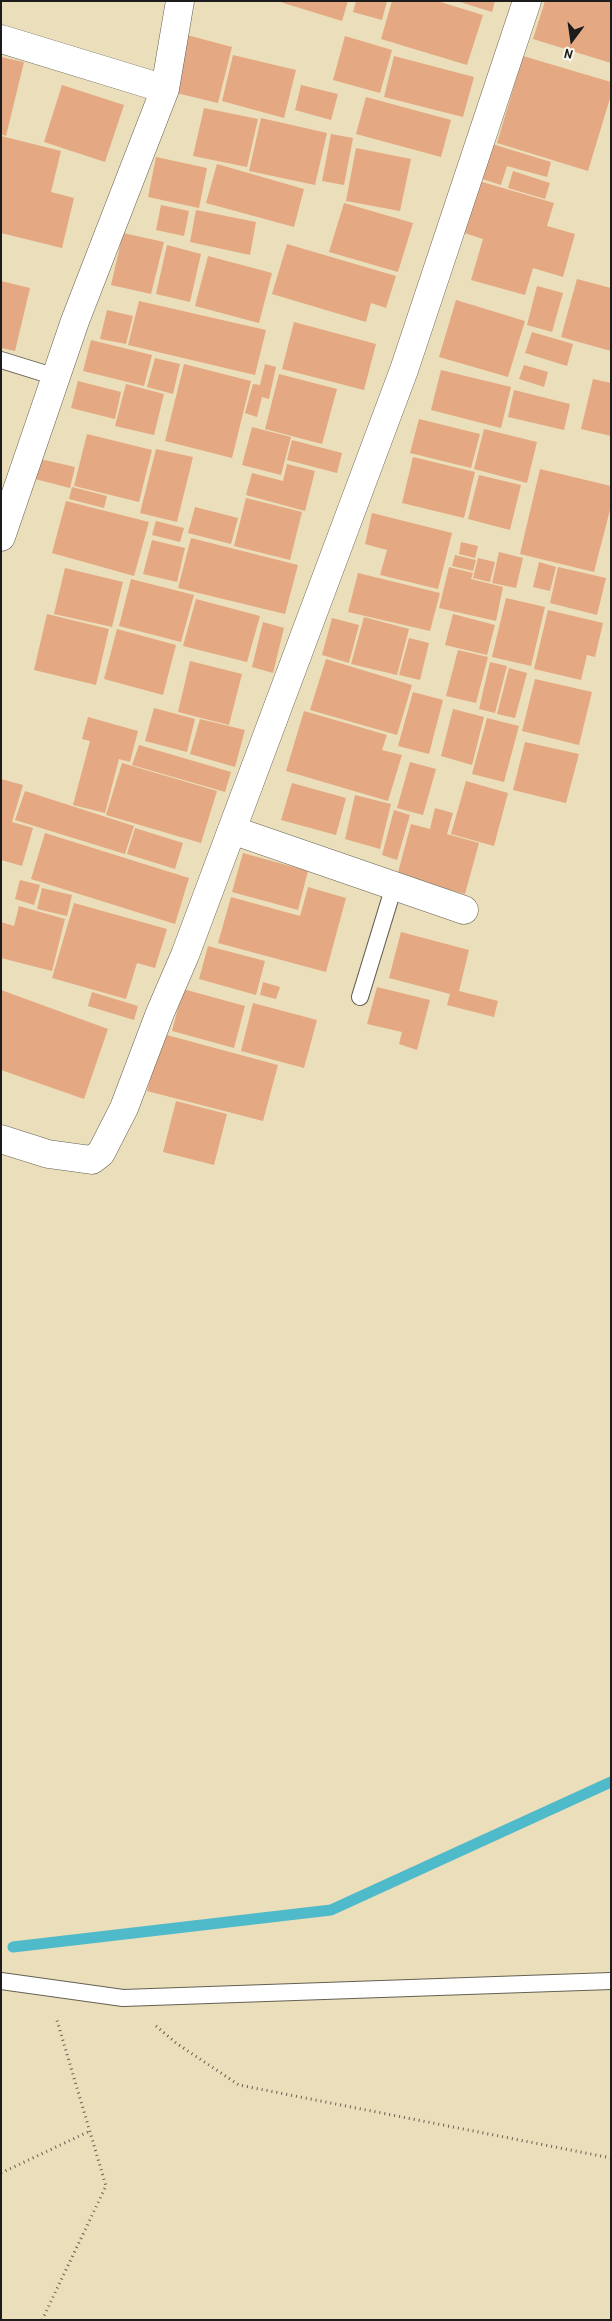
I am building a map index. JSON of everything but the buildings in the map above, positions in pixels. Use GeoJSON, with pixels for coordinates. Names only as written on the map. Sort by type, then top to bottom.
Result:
{"type":"FeatureCollection","features":[{"type":"Feature","properties":{"kind":"street"},"geometry":{"type":"LineString","coordinates":[[1,537],[56,377],[165,89],[180,1]]}},
{"type":"Feature","properties":{"kind":"street"},"geometry":{"type":"LineString","coordinates":[[1,1139],[48,1154],[92,1160],[101,1153],[124,1108],[232,830],[404,370],[527,1]]}},
{"type":"Feature","properties":{"kind":"street"},"geometry":{"type":"LineString","coordinates":[[1,40],[165,89]]}},
{"type":"Feature","properties":{"kind":"street"},"geometry":{"type":"LineString","coordinates":[[232,830],[464,910]]}},
{"type":"Feature","properties":{"kind":"lane"},"geometry":{"type":"LineString","coordinates":[[1,360],[56,377]]}},
{"type":"Feature","properties":{"kind":"lane"},"geometry":{"type":"LineString","coordinates":[[360,997],[394,886]]}},
{"type":"Feature","properties":{"kind":"lane"},"geometry":{"type":"LineString","coordinates":[[1,1981],[123,1998],[611,1981]]}},
{"type":"Feature","properties":{"kind":"path"},"geometry":{"type":"LineString","coordinates":[[42,2320],[106,2186],[48,1987]]}},
{"type":"Feature","properties":{"kind":"path"},"geometry":{"type":"LineString","coordinates":[[123,1998],[176,2043],[239,2085],[611,2158]]}},
{"type":"Feature","properties":{"kind":"path"},"geometry":{"type":"LineString","coordinates":[[1,2174],[90,2131]]}},
{"type":"Feature","properties":{"kind":"waterway"},"geometry":{"type":"LineString","coordinates":[[13,1947],[331,1910],[611,1782]]}}]}
